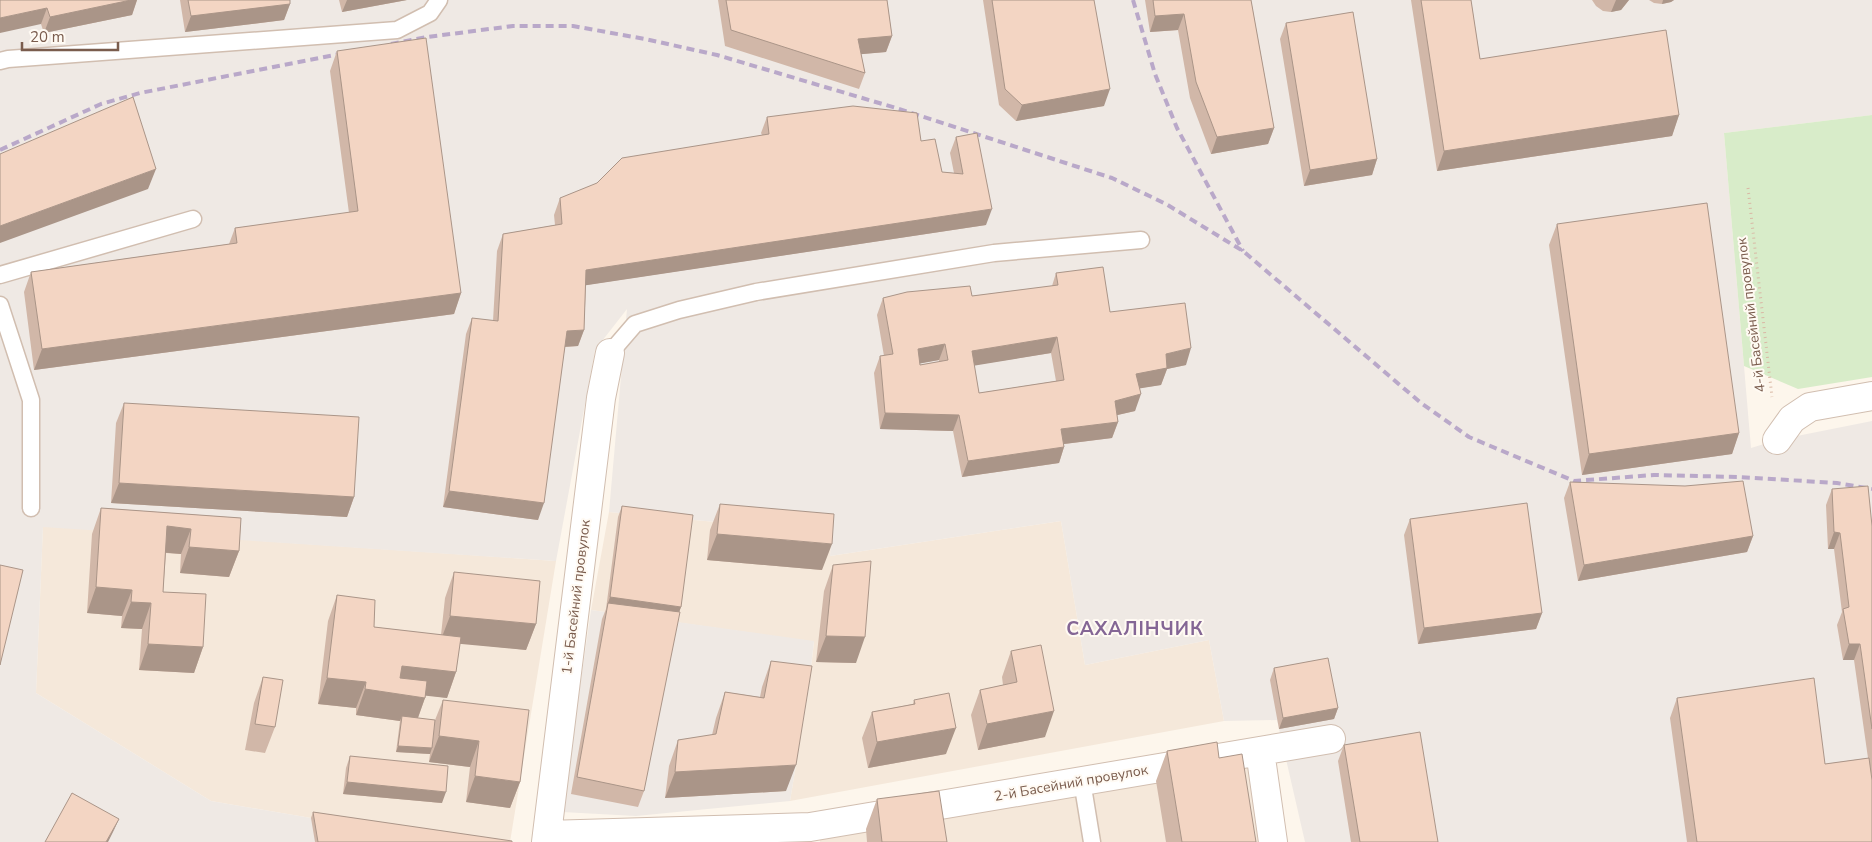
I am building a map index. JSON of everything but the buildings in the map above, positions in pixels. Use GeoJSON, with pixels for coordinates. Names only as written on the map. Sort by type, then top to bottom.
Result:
{"type":"FeatureCollection","features":[{"type":"Feature","properties":{"kind":"street","name":"1-й Басейний провулок"},"geometry":{"type":"LineString","coordinates":[[547,838],[601,398],[610,353]]}},
{"type":"Feature","properties":{"kind":"street"},"geometry":{"type":"LineString","coordinates":[[1777,440],[1792,419],[1810,407],[1872,396]]}},
{"type":"Feature","properties":{"kind":"street","name":"2-й Басейний провулок"},"geometry":{"type":"LineString","coordinates":[[547,838],[809,835],[1082,781],[1331,739]]}},
{"type":"Feature","properties":{"kind":"street"},"geometry":{"type":"LineString","coordinates":[[1260,751],[1273,842]]}},
{"type":"Feature","properties":{"kind":"lane"},"geometry":{"type":"LineString","coordinates":[[0,61],[397,30],[430,14],[439,0]]}},
{"type":"Feature","properties":{"kind":"lane"},"geometry":{"type":"LineString","coordinates":[[0,276],[193,220]]}},
{"type":"Feature","properties":{"kind":"lane"},"geometry":{"type":"LineString","coordinates":[[610,353],[634,324],[679,310],[756,292],[994,253],[1141,240]]}},
{"type":"Feature","properties":{"kind":"lane"},"geometry":{"type":"LineString","coordinates":[[0,305],[30,400],[31,508]]}},
{"type":"Feature","properties":{"kind":"lane"},"geometry":{"type":"LineString","coordinates":[[1082,781],[1092,842]]}},
{"type":"Feature","properties":{"kind":"path","name":"4-й Басейний провулок"},"geometry":{"type":"LineString","coordinates":[[1748,188],[1777,440]]}},
{"type":"Feature","properties":{"kind":"shaded area"},"geometry":{"type":"Polygon","coordinates":[[[0,0],[1872,0],[1872,115],[1724,133],[1751,448],[1777,440],[1872,421],[1872,842],[1305,842],[1277,720],[1224,721],[1209,640],[1085,665],[1061,521],[830,556],[832,533],[609,512],[627,309],[595,350],[556,561],[43,527],[36,693],[211,801],[311,818],[478,842],[0,842],[0,0]]]}},
{"type":"Feature","properties":{"kind":"shaded area"},"geometry":{"type":"Polygon","coordinates":[[[609,512],[832,533],[830,556],[1061,521],[1085,665],[1209,640],[1224,721],[790,801],[808,693],[814,642],[591,610],[609,512]]]}},
{"type":"Feature","properties":{"kind":"shaded area"},"geometry":{"type":"Polygon","coordinates":[[[43,526],[556,561],[510,842],[311,818],[211,801],[36,693],[43,526]]]}},
{"type":"Feature","properties":{"kind":"shaded area"},"geometry":{"type":"Polygon","coordinates":[[[591,610],[814,641],[808,693],[790,801],[636,816],[562,812],[591,610]]]}},
{"type":"Feature","properties":{"kind":"shaded area"},"geometry":{"type":"Polygon","coordinates":[[[1250,758],[1260,842],[820,842],[819,832],[1250,758]]]}},
{"type":"Feature","properties":{"kind":"green space"},"geometry":{"type":"Polygon","coordinates":[[[1872,115],[1872,377],[1798,389],[1744,366],[1724,133],[1872,115]]]}},
{"type":"Feature","properties":{"kind":"railway"},"geometry":{"type":"LineString","coordinates":[[1133,0],[1155,74],[1177,128],[1243,251]]}},
{"type":"Feature","properties":{"kind":"railway"},"geometry":{"type":"LineString","coordinates":[[391,44],[427,37],[513,26],[573,26],[717,55],[896,108],[1112,178],[1166,204],[1243,251],[1421,403],[1469,437],[1574,481],[1654,475],[1738,477],[1837,483],[1872,489]]}},
{"type":"Feature","properties":{"kind":"railway"},"geometry":{"type":"LineString","coordinates":[[0,150],[101,104],[140,93],[350,52]]}},
{"type":"Feature","properties":{"kind":"district","name":"САХАЛІНЧИК"},"geometry":{"type":"Point","coordinates":[1135,629]}}]}
